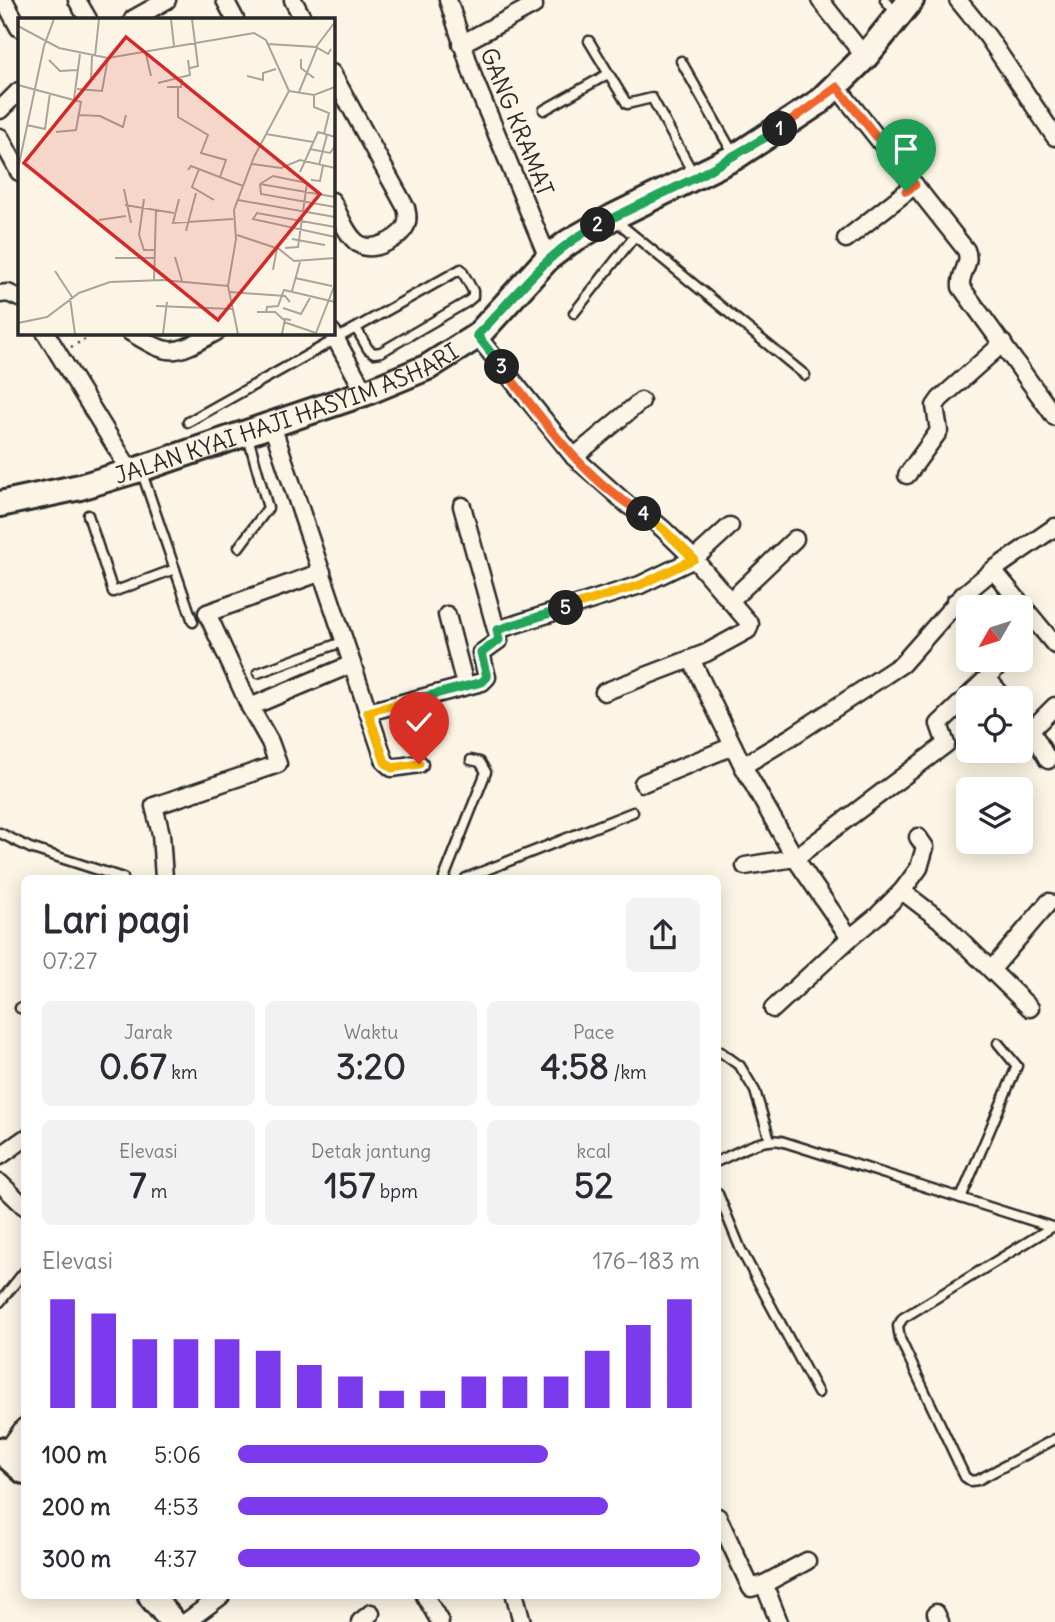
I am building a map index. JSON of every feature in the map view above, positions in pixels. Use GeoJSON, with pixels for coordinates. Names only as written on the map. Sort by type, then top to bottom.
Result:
{"type":"FeatureCollection","features":[{"type":"Feature","properties":{"kind":"main road","name":"JALAN KYAI HAJI HASYIM ASHARI"},"geometry":{"type":"LineString","coordinates":[[0,504],[80,487],[248,434],[365,393],[452,354],[477,335],[548,258],[569,242],[735,157],[790,123],[837,87],[865,57],[898,5]]}},
{"type":"Feature","properties":{"kind":"main road"},"geometry":{"type":"LineString","coordinates":[[154,1599],[173,1622]]}},
{"type":"Feature","properties":{"kind":"street"},"geometry":{"type":"LineString","coordinates":[[4,0],[18,25]]}},
{"type":"Feature","properties":{"kind":"street"},"geometry":{"type":"LineString","coordinates":[[77,0],[87,18]]}},
{"type":"Feature","properties":{"kind":"street"},"geometry":{"type":"LineString","coordinates":[[225,0],[234,18]]}},
{"type":"Feature","properties":{"kind":"street"},"geometry":{"type":"LineString","coordinates":[[293,0],[302,18]]}},
{"type":"Feature","properties":{"kind":"street","name":"GANG KRAMAT"},"geometry":{"type":"LineString","coordinates":[[449,0],[461,44],[548,258]]}},
{"type":"Feature","properties":{"kind":"street"},"geometry":{"type":"LineString","coordinates":[[820,0],[865,57]]}},
{"type":"Feature","properties":{"kind":"street"},"geometry":{"type":"LineString","coordinates":[[958,0],[988,37],[1055,137]]}},
{"type":"Feature","properties":{"kind":"street"},"geometry":{"type":"LineString","coordinates":[[461,44],[534,5]]}},
{"type":"Feature","properties":{"kind":"street"},"geometry":{"type":"LineString","coordinates":[[135,18],[158,7]]}},
{"type":"Feature","properties":{"kind":"street"},"geometry":{"type":"LineString","coordinates":[[334,77],[406,208],[408,218],[405,228],[398,235],[369,248],[352,237],[334,205]]}},
{"type":"Feature","properties":{"kind":"street"},"geometry":{"type":"LineString","coordinates":[[837,87],[966,250],[968,264],[960,280],[961,287],[1055,417]]}},
{"type":"Feature","properties":{"kind":"street"},"geometry":{"type":"LineString","coordinates":[[0,110],[18,92]]}},
{"type":"Feature","properties":{"kind":"street"},"geometry":{"type":"LineString","coordinates":[[0,137],[18,170]]}},
{"type":"Feature","properties":{"kind":"street"},"geometry":{"type":"LineString","coordinates":[[846,239],[915,185]]}},
{"type":"Feature","properties":{"kind":"street"},"geometry":{"type":"LineString","coordinates":[[0,294],[8,293],[18,298]]}},
{"type":"Feature","properties":{"kind":"street"},"geometry":{"type":"LineString","coordinates":[[46,334],[136,471]]}},
{"type":"Feature","properties":{"kind":"street"},"geometry":{"type":"LineString","coordinates":[[133,334],[159,350],[177,351],[188,339],[207,334]]}},
{"type":"Feature","properties":{"kind":"street"},"geometry":{"type":"LineString","coordinates":[[477,335],[574,457],[629,506],[663,529],[694,559],[750,624],[748,630],[691,659],[604,692]]}},
{"type":"Feature","properties":{"kind":"street"},"geometry":{"type":"LineString","coordinates":[[334,336],[365,393]]}},
{"type":"Feature","properties":{"kind":"street"},"geometry":{"type":"LineString","coordinates":[[907,475],[939,431],[935,406],[940,399],[1003,343]]}},
{"type":"Feature","properties":{"kind":"street"},"geometry":{"type":"LineString","coordinates":[[574,457],[641,401]]}},
{"type":"Feature","properties":{"kind":"street"},"geometry":{"type":"LineString","coordinates":[[272,425],[385,762],[392,768],[419,764]]}},
{"type":"Feature","properties":{"kind":"street"},"geometry":{"type":"LineString","coordinates":[[368,712],[482,682],[487,677],[481,653],[499,640],[462,506]]}},
{"type":"Feature","properties":{"kind":"street"},"geometry":{"type":"LineString","coordinates":[[497,630],[640,585],[694,559],[730,526]]}},
{"type":"Feature","properties":{"kind":"street"},"geometry":{"type":"LineString","coordinates":[[743,766],[902,664],[955,602],[993,570],[1055,527]]}},
{"type":"Feature","properties":{"kind":"street"},"geometry":{"type":"LineString","coordinates":[[730,601],[795,539]]}},
{"type":"Feature","properties":{"kind":"street"},"geometry":{"type":"LineString","coordinates":[[993,570],[1055,645]]}},
{"type":"Feature","properties":{"kind":"street"},"geometry":{"type":"LineString","coordinates":[[164,875],[161,834],[154,806],[278,764],[271,742],[250,707],[207,613],[321,572]]}},
{"type":"Feature","properties":{"kind":"street"},"geometry":{"type":"LineString","coordinates":[[447,615],[465,685]]}},
{"type":"Feature","properties":{"kind":"street"},"geometry":{"type":"LineString","coordinates":[[691,659],[733,747],[794,858],[850,938]]}},
{"type":"Feature","properties":{"kind":"street"},"geometry":{"type":"LineString","coordinates":[[250,707],[352,664]]}},
{"type":"Feature","properties":{"kind":"street"},"geometry":{"type":"LineString","coordinates":[[745,866],[794,858],[946,744],[939,723],[992,672]]}},
{"type":"Feature","properties":{"kind":"street"},"geometry":{"type":"LineString","coordinates":[[987,678],[994,686]]}},
{"type":"Feature","properties":{"kind":"street"},"geometry":{"type":"LineString","coordinates":[[1033,728],[1055,706]]}},
{"type":"Feature","properties":{"kind":"street"},"geometry":{"type":"LineString","coordinates":[[1033,734],[1048,760]]}},
{"type":"Feature","properties":{"kind":"street"},"geometry":{"type":"LineString","coordinates":[[643,783],[733,747]]}},
{"type":"Feature","properties":{"kind":"street"},"geometry":{"type":"LineString","coordinates":[[773,1009],[902,891],[919,868],[925,847],[918,837]]}},
{"type":"Feature","properties":{"kind":"street"},"geometry":{"type":"LineString","coordinates":[[902,891],[940,920],[1030,1008]]}},
{"type":"Feature","properties":{"kind":"street"},"geometry":{"type":"LineString","coordinates":[[992,969],[1049,902]]}},
{"type":"Feature","properties":{"kind":"street"},"geometry":{"type":"LineString","coordinates":[[0,1156],[21,1141]]}},
{"type":"Feature","properties":{"kind":"street"},"geometry":{"type":"LineString","coordinates":[[0,1183],[21,1203]]}},
{"type":"Feature","properties":{"kind":"street"},"geometry":{"type":"LineString","coordinates":[[13,1455],[21,1435]]}},
{"type":"Feature","properties":{"kind":"street"},"geometry":{"type":"LineString","coordinates":[[721,1523],[751,1588],[807,1561]]}},
{"type":"Feature","properties":{"kind":"street"},"geometry":{"type":"LineString","coordinates":[[764,1584],[779,1622]]}},
{"type":"Feature","properties":{"kind":"street"},"geometry":{"type":"LineString","coordinates":[[186,1622],[217,1599]]}},
{"type":"Feature","properties":{"kind":"street"},"geometry":{"type":"LineString","coordinates":[[427,1599],[440,1622]]}},
{"type":"Feature","properties":{"kind":"street"},"geometry":{"type":"LineString","coordinates":[[516,1599],[522,1622]]}},
{"type":"Feature","properties":{"kind":"lane"},"geometry":{"type":"LineString","coordinates":[[589,41],[626,104],[652,98],[695,178]]}},
{"type":"Feature","properties":{"kind":"lane"},"geometry":{"type":"LineString","coordinates":[[681,61],[735,157]]}},
{"type":"Feature","properties":{"kind":"lane"},"geometry":{"type":"LineString","coordinates":[[544,110],[608,74]]}},
{"type":"Feature","properties":{"kind":"lane"},"geometry":{"type":"LineString","coordinates":[[612,218],[805,376]]}},
{"type":"Feature","properties":{"kind":"lane"},"geometry":{"type":"LineString","coordinates":[[575,313],[634,237]]}},
{"type":"Feature","properties":{"kind":"lane"},"geometry":{"type":"LineString","coordinates":[[188,422],[334,336],[356,328],[461,269],[473,291],[473,297],[467,302],[381,352],[374,353],[368,349],[356,328]]}},
{"type":"Feature","properties":{"kind":"lane"},"geometry":{"type":"LineString","coordinates":[[239,547],[268,508],[248,434]]}},
{"type":"Feature","properties":{"kind":"lane"},"geometry":{"type":"LineString","coordinates":[[136,471],[193,622]]}},
{"type":"Feature","properties":{"kind":"lane"},"geometry":{"type":"LineString","coordinates":[[88,515],[113,592],[175,569]]}},
{"type":"Feature","properties":{"kind":"lane"},"geometry":{"type":"LineString","coordinates":[[258,673],[345,641]]}},
{"type":"Feature","properties":{"kind":"lane"},"geometry":{"type":"LineString","coordinates":[[445,875],[486,772],[480,762],[471,760]]}},
{"type":"Feature","properties":{"kind":"lane"},"geometry":{"type":"LineString","coordinates":[[474,875],[633,812]]}},
{"type":"Feature","properties":{"kind":"lane"},"geometry":{"type":"LineString","coordinates":[[0,833],[30,848],[114,875]]}},
{"type":"Feature","properties":{"kind":"lane"},"geometry":{"type":"LineString","coordinates":[[961,1198],[1017,1066],[998,1043]]}},
{"type":"Feature","properties":{"kind":"lane"},"geometry":{"type":"LineString","coordinates":[[721,1052],[740,1066],[755,1091],[770,1140]]}},
{"type":"Feature","properties":{"kind":"lane"},"geometry":{"type":"LineString","coordinates":[[721,1160],[770,1140],[796,1145],[1053,1227]]}},
{"type":"Feature","properties":{"kind":"lane"},"geometry":{"type":"LineString","coordinates":[[721,1201],[741,1250],[818,1393]]}},
{"type":"Feature","properties":{"kind":"lane"},"geometry":{"type":"LineString","coordinates":[[1053,1227],[903,1318],[898,1326],[900,1339],[965,1477],[971,1481],[978,1480],[1055,1439]]}},
{"type":"Feature","properties":{"kind":"lane"},"geometry":{"type":"LineString","coordinates":[[0,1302],[21,1276]]}},
{"type":"Feature","properties":{"kind":"path"},"geometry":{"type":"LineString","coordinates":[[59,354],[94,334]]}},
{"type":"Feature","properties":{"kind":"route"},"geometry":{"type":"LineString","coordinates":[[419,764],[392,768],[385,762],[368,712],[482,682],[487,677],[481,653],[499,640],[497,630],[640,585],[694,559],[663,529],[629,506],[574,457],[477,335],[548,258],[569,242],[735,157],[790,123],[837,87],[915,185],[906,191]]}}]}
